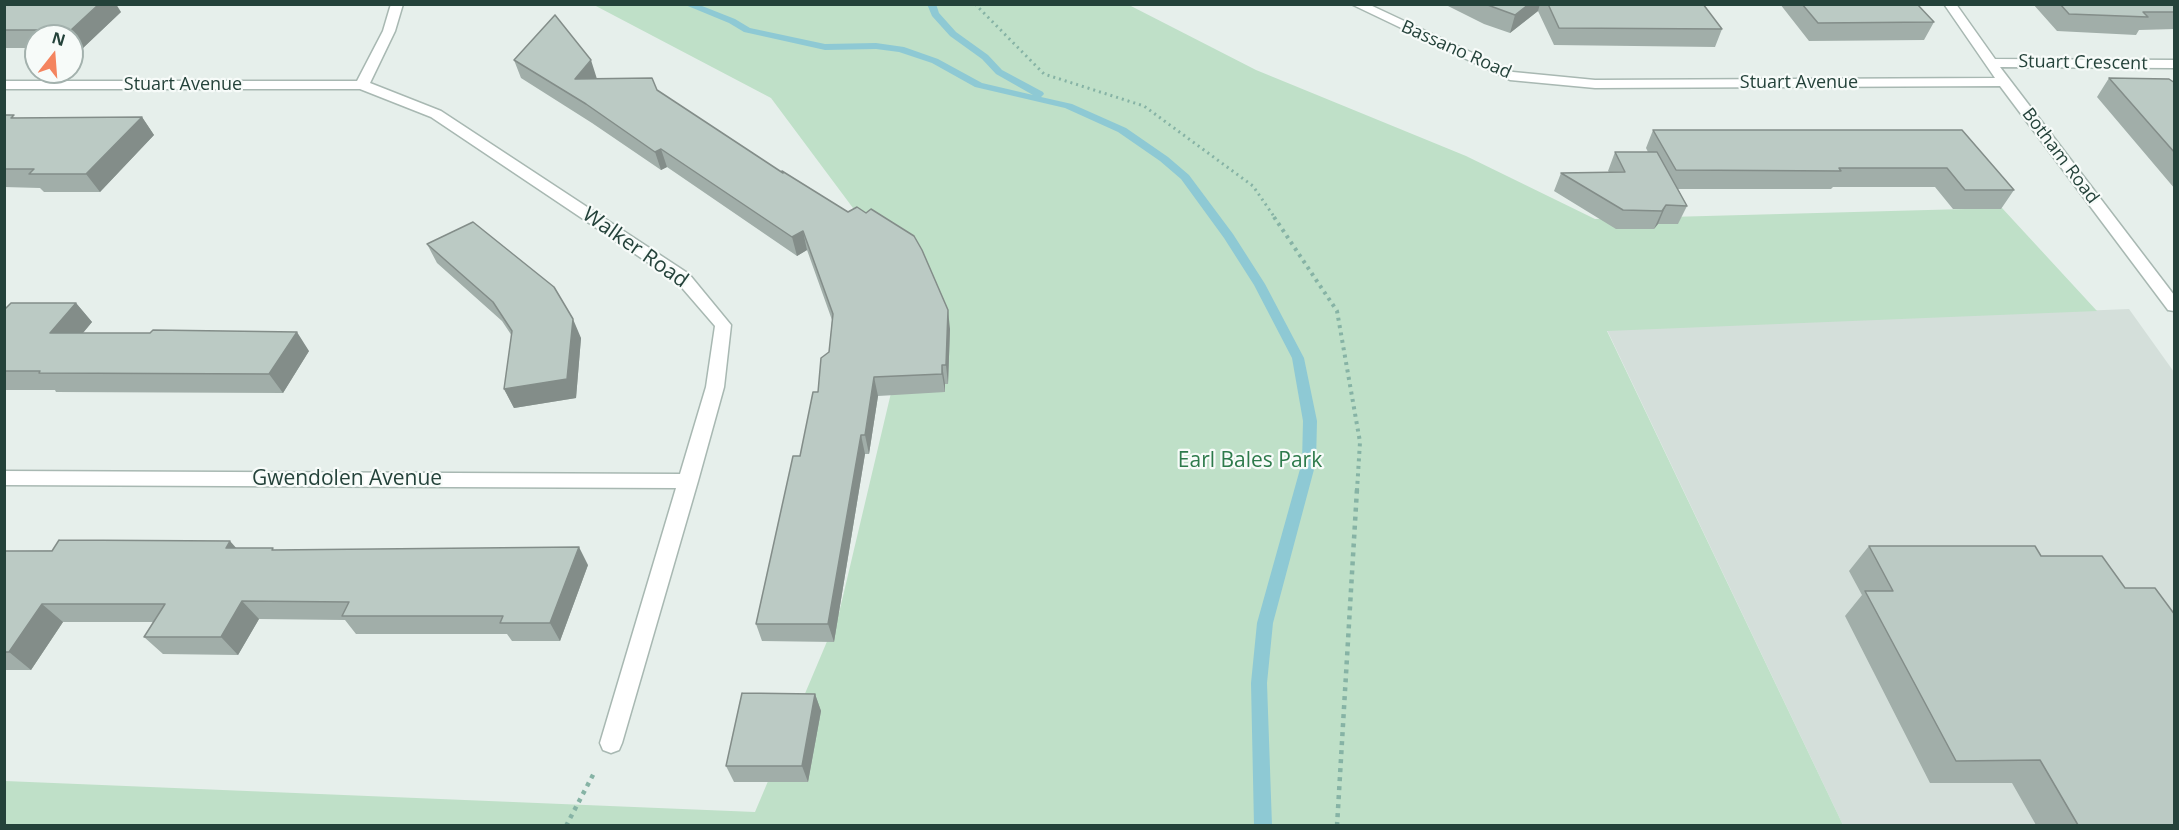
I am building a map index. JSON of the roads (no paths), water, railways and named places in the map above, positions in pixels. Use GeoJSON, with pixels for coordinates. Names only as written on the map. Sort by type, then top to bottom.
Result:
{"type":"FeatureCollection","features":[{"type":"Feature","properties":{"kind":"street"},"geometry":{"type":"LineString","coordinates":[[362,85],[389,31],[397,4]]}},
{"type":"Feature","properties":{"kind":"street","name":"Bassano Road"},"geometry":{"type":"LineString","coordinates":[[1357,4],[1510,76],[1595,84]]}},
{"type":"Feature","properties":{"kind":"street","name":"Botham Road"},"geometry":{"type":"LineString","coordinates":[[1950,4],[2004,82],[2175,306]]}},
{"type":"Feature","properties":{"kind":"street","name":"Stuart Crescent"},"geometry":{"type":"LineString","coordinates":[[1992,63],[2175,64]]}},
{"type":"Feature","properties":{"kind":"street","name":"Stuart Avenue"},"geometry":{"type":"LineString","coordinates":[[1595,84],[2004,82]]}},
{"type":"Feature","properties":{"kind":"street","name":"Stuart Avenue"},"geometry":{"type":"LineString","coordinates":[[4,85],[362,85]]}},
{"type":"Feature","properties":{"kind":"street","name":"Walker Road"},"geometry":{"type":"LineString","coordinates":[[362,85],[436,114],[664,265],[683,278],[723,325],[715,387],[611,743]]}},
{"type":"Feature","properties":{"kind":"street","name":"Gwendolen Avenue"},"geometry":{"type":"LineString","coordinates":[[4,478],[689,481]]}},
{"type":"Feature","properties":{"kind":"waterway"},"geometry":{"type":"LineString","coordinates":[[687,4],[732,21],[747,30],[825,47],[876,46],[901,49],[935,61],[979,85],[1068,106],[1122,130],[1164,159],[1185,177],[1229,237],[1259,284],[1298,358],[1310,421],[1309,462],[1265,623],[1259,683],[1263,826]]}},
{"type":"Feature","properties":{"kind":"waterway"},"geometry":{"type":"LineString","coordinates":[[931,4],[935,14],[953,34],[985,57],[999,72],[1039,94]]}},
{"type":"Feature","properties":{"kind":"park label","name":"Earl Bales Park"},"geometry":{"type":"Point","coordinates":[1250,461]}}]}
